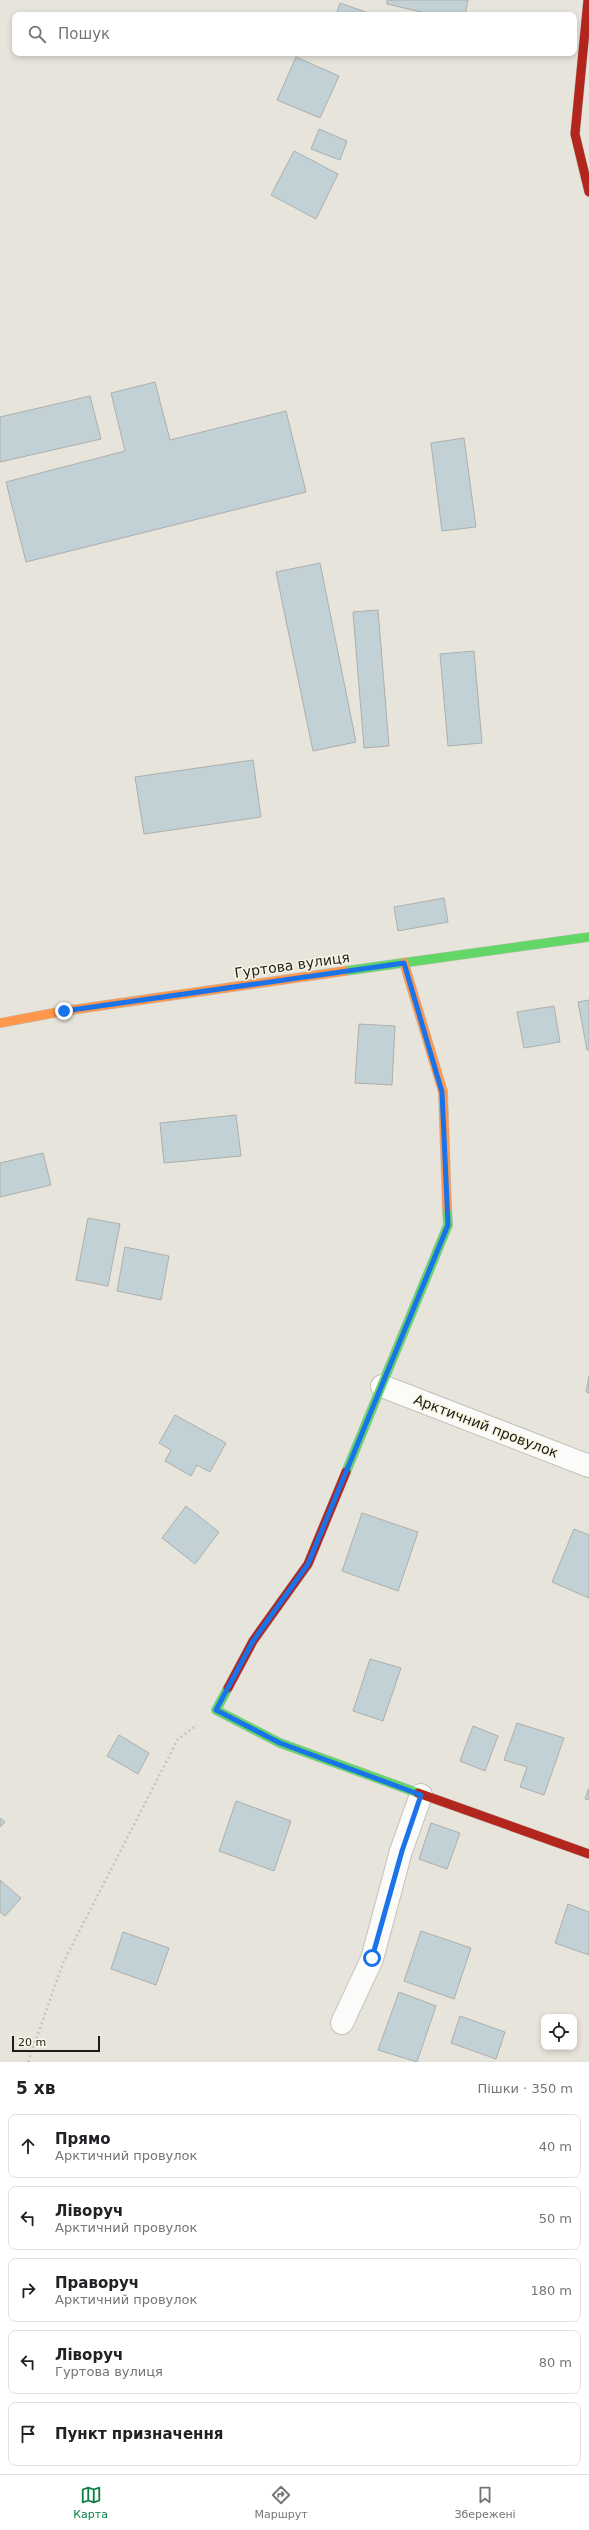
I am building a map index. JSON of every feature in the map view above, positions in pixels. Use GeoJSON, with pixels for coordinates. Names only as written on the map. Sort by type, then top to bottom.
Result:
{"type":"FeatureCollection","features":[{"type":"Feature","properties":{"kind":"street"},"geometry":{"type":"LineString","coordinates":[[588,0],[575,134],[589,192]]}},
{"type":"Feature","properties":{"kind":"street","name":"Гуртова вулиця"},"geometry":{"type":"LineString","coordinates":[[0,1023],[64,1011],[589,937]]}},
{"type":"Feature","properties":{"kind":"street"},"geometry":{"type":"LineString","coordinates":[[404,963],[442,1092],[448,1225],[308,1564],[253,1641],[216,1710],[280,1743],[421,1795],[589,1854]]}},
{"type":"Feature","properties":{"kind":"street","name":"Арктичний провулок"},"geometry":{"type":"LineString","coordinates":[[382,1386],[589,1466]]}},
{"type":"Feature","properties":{"kind":"street"},"geometry":{"type":"LineString","coordinates":[[342,2023],[372,1958],[402,1851],[421,1795]]}},
{"type":"Feature","properties":{"kind":"path"},"geometry":{"type":"LineString","coordinates":[[28,2062],[63,1963],[178,1739],[216,1710]]}},
{"type":"Feature","properties":{"kind":"building"},"geometry":{"type":"Polygon","coordinates":[[[387,0],[468,0],[466,12],[421,12],[387,4],[387,0]]]}},
{"type":"Feature","properties":{"kind":"building"},"geometry":{"type":"Polygon","coordinates":[[[340,3],[366,12],[337,12],[340,3]]]}},
{"type":"Feature","properties":{"kind":"building"},"geometry":{"type":"Polygon","coordinates":[[[296,57],[339,76],[320,118],[277,100],[296,57]]]}},
{"type":"Feature","properties":{"kind":"building"},"geometry":{"type":"Polygon","coordinates":[[[319,129],[347,141],[340,160],[311,149],[319,129]]]}},
{"type":"Feature","properties":{"kind":"building"},"geometry":{"type":"Polygon","coordinates":[[[294,151],[338,174],[316,219],[271,195],[294,151]]]}},
{"type":"Feature","properties":{"kind":"building"},"geometry":{"type":"Polygon","coordinates":[[[155,382],[170,440],[286,411],[306,492],[26,562],[6,482],[125,451],[111,393],[155,382]]]}},
{"type":"Feature","properties":{"kind":"building"},"geometry":{"type":"Polygon","coordinates":[[[90,396],[101,439],[0,462],[0,417],[90,396]]]}},
{"type":"Feature","properties":{"kind":"building"},"geometry":{"type":"Polygon","coordinates":[[[464,438],[476,527],[442,531],[431,443],[464,438]]]}},
{"type":"Feature","properties":{"kind":"building"},"geometry":{"type":"Polygon","coordinates":[[[320,563],[356,742],[313,751],[276,572],[320,563]]]}},
{"type":"Feature","properties":{"kind":"building"},"geometry":{"type":"Polygon","coordinates":[[[378,610],[389,746],[364,748],[353,612],[378,610]]]}},
{"type":"Feature","properties":{"kind":"building"},"geometry":{"type":"Polygon","coordinates":[[[474,651],[482,743],[448,746],[440,654],[474,651]]]}},
{"type":"Feature","properties":{"kind":"building"},"geometry":{"type":"Polygon","coordinates":[[[253,760],[261,817],[144,834],[135,777],[253,760]]]}},
{"type":"Feature","properties":{"kind":"building"},"geometry":{"type":"Polygon","coordinates":[[[444,898],[448,922],[398,931],[394,907],[444,898]]]}},
{"type":"Feature","properties":{"kind":"building"},"geometry":{"type":"Polygon","coordinates":[[[589,1000],[589,1050],[587,1050],[578,1002],[589,1000]]]}},
{"type":"Feature","properties":{"kind":"building"},"geometry":{"type":"Polygon","coordinates":[[[554,1006],[560,1042],[524,1048],[517,1012],[554,1006]]]}},
{"type":"Feature","properties":{"kind":"building"},"geometry":{"type":"Polygon","coordinates":[[[359,1024],[395,1026],[392,1085],[355,1083],[359,1024]]]}},
{"type":"Feature","properties":{"kind":"building"},"geometry":{"type":"Polygon","coordinates":[[[236,1115],[241,1156],[164,1163],[160,1123],[236,1115]]]}},
{"type":"Feature","properties":{"kind":"building"},"geometry":{"type":"Polygon","coordinates":[[[43,1153],[51,1185],[0,1197],[0,1163],[43,1153]]]}},
{"type":"Feature","properties":{"kind":"building"},"geometry":{"type":"Polygon","coordinates":[[[88,1218],[120,1224],[108,1286],[76,1280],[88,1218]]]}},
{"type":"Feature","properties":{"kind":"building"},"geometry":{"type":"Polygon","coordinates":[[[125,1247],[169,1256],[161,1300],[117,1291],[125,1247]]]}},
{"type":"Feature","properties":{"kind":"building"},"geometry":{"type":"Polygon","coordinates":[[[589,1376],[589,1393],[586,1392],[589,1376]]]}},
{"type":"Feature","properties":{"kind":"building"},"geometry":{"type":"Polygon","coordinates":[[[175,1415],[226,1443],[210,1472],[197,1465],[191,1476],[165,1461],[171,1450],[159,1443],[175,1415]]]}},
{"type":"Feature","properties":{"kind":"building"},"geometry":{"type":"Polygon","coordinates":[[[186,1506],[219,1532],[195,1564],[162,1538],[186,1506]]]}},
{"type":"Feature","properties":{"kind":"building"},"geometry":{"type":"Polygon","coordinates":[[[362,1513],[418,1532],[398,1591],[342,1571],[362,1513]]]}},
{"type":"Feature","properties":{"kind":"building"},"geometry":{"type":"Polygon","coordinates":[[[574,1529],[589,1535],[589,1598],[552,1582],[574,1529]]]}},
{"type":"Feature","properties":{"kind":"building"},"geometry":{"type":"Polygon","coordinates":[[[370,1659],[401,1668],[383,1721],[353,1711],[370,1659]]]}},
{"type":"Feature","properties":{"kind":"building"},"geometry":{"type":"Polygon","coordinates":[[[517,1723],[564,1738],[544,1795],[520,1787],[527,1767],[504,1760],[517,1723]]]}},
{"type":"Feature","properties":{"kind":"building"},"geometry":{"type":"Polygon","coordinates":[[[473,1726],[498,1736],[485,1771],[460,1761],[473,1726]]]}},
{"type":"Feature","properties":{"kind":"building"},"geometry":{"type":"Polygon","coordinates":[[[119,1735],[149,1753],[138,1774],[107,1756],[119,1735]]]}},
{"type":"Feature","properties":{"kind":"building"},"geometry":{"type":"Polygon","coordinates":[[[589,1788],[589,1800],[585,1799],[589,1788]]]}},
{"type":"Feature","properties":{"kind":"building"},"geometry":{"type":"Polygon","coordinates":[[[236,1801],[291,1821],[274,1871],[219,1851],[236,1801]]]}},
{"type":"Feature","properties":{"kind":"building"},"geometry":{"type":"Polygon","coordinates":[[[0,1818],[5,1822],[0,1827],[0,1818]]]}},
{"type":"Feature","properties":{"kind":"building"},"geometry":{"type":"Polygon","coordinates":[[[431,1823],[460,1833],[447,1869],[419,1859],[431,1823]]]}},
{"type":"Feature","properties":{"kind":"building"},"geometry":{"type":"Polygon","coordinates":[[[0,1880],[21,1898],[5,1916],[0,1912],[0,1880]]]}},
{"type":"Feature","properties":{"kind":"building"},"geometry":{"type":"Polygon","coordinates":[[[568,1904],[589,1912],[589,1955],[555,1943],[568,1904]]]}},
{"type":"Feature","properties":{"kind":"building"},"geometry":{"type":"Polygon","coordinates":[[[421,1931],[471,1948],[454,1999],[404,1981],[421,1931]]]}},
{"type":"Feature","properties":{"kind":"building"},"geometry":{"type":"Polygon","coordinates":[[[123,1932],[169,1948],[156,1985],[111,1969],[123,1932]]]}},
{"type":"Feature","properties":{"kind":"building"},"geometry":{"type":"Polygon","coordinates":[[[399,1992],[436,2006],[417,2062],[378,2050],[399,1992]]]}},
{"type":"Feature","properties":{"kind":"building"},"geometry":{"type":"Polygon","coordinates":[[[460,2016],[505,2032],[496,2059],[451,2043],[460,2016]]]}},
{"type":"Feature","properties":{"kind":"traffic: fast"},"geometry":{"type":"LineString","coordinates":[[345,971],[589,937]]}},
{"type":"Feature","properties":{"kind":"traffic: fast"},"geometry":{"type":"LineString","coordinates":[[346,1472],[448,1225],[447,1208]]}},
{"type":"Feature","properties":{"kind":"traffic: fast"},"geometry":{"type":"LineString","coordinates":[[228,1688],[216,1710],[280,1743],[418,1793]]}},
{"type":"Feature","properties":{"kind":"traffic: slow"},"geometry":{"type":"LineString","coordinates":[[404,963],[443,1092],[447,1208]]}},
{"type":"Feature","properties":{"kind":"traffic: slow"},"geometry":{"type":"LineString","coordinates":[[0,1023],[64,1011],[345,971]]}},
{"type":"Feature","properties":{"kind":"traffic: jam"},"geometry":{"type":"LineString","coordinates":[[588,0],[575,134],[589,192]]}},
{"type":"Feature","properties":{"kind":"traffic: jam"},"geometry":{"type":"LineString","coordinates":[[228,1688],[253,1641],[308,1564],[346,1472]]}},
{"type":"Feature","properties":{"kind":"traffic: jam"},"geometry":{"type":"LineString","coordinates":[[418,1793],[589,1854]]}},
{"type":"Feature","properties":{"kind":"route"},"geometry":{"type":"LineString","coordinates":[[64,1011],[404,963],[442,1092],[448,1225],[308,1564],[253,1641],[216,1710],[280,1743],[421,1795],[402,1851],[372,1958]]}}]}
